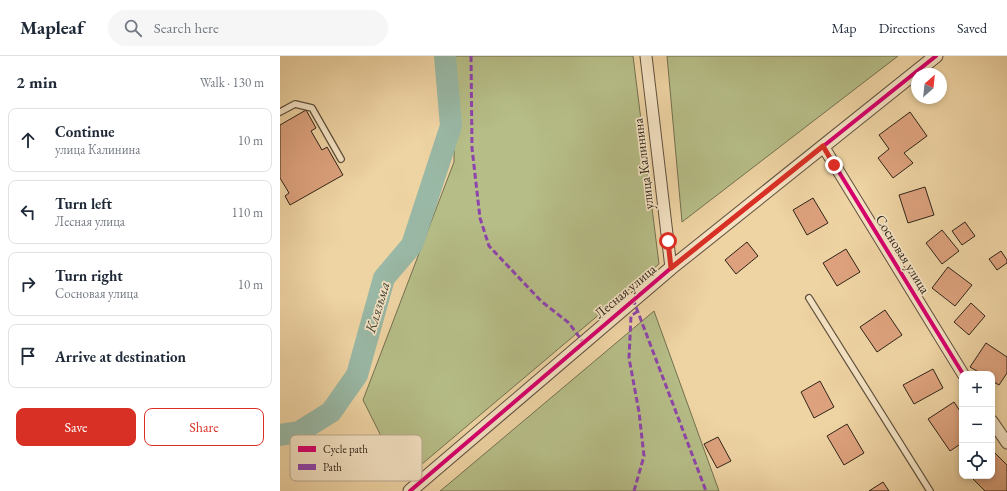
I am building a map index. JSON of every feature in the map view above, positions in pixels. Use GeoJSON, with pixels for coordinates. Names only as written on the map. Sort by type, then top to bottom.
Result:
{"type":"FeatureCollection","features":[{"type":"Feature","properties":{"kind":"street","name":"улица Калинина"},"geometry":{"type":"LineString","coordinates":[[646,56],[671,268]]}},
{"type":"Feature","properties":{"kind":"street","name":"Лесная улица"},"geometry":{"type":"LineString","coordinates":[[422,481],[671,268],[936,56]]}},
{"type":"Feature","properties":{"kind":"street","name":"Сосновая улица"},"geometry":{"type":"LineString","coordinates":[[823,146],[961,371]]}},
{"type":"Feature","properties":{"kind":"street"},"geometry":{"type":"LineString","coordinates":[[995,425],[1007,443]]}},
{"type":"Feature","properties":{"kind":"street","name":"Лесная улица"},"geometry":{"type":"LineString","coordinates":[[410,491],[422,481]]}},
{"type":"Feature","properties":{"kind":"lane"},"geometry":{"type":"LineString","coordinates":[[280,112],[295,104],[312,108],[341,159]]}},
{"type":"Feature","properties":{"kind":"lane"},"geometry":{"type":"LineString","coordinates":[[809,298],[930,491]]}},
{"type":"Feature","properties":{"kind":"green space"},"geometry":{"type":"Polygon","coordinates":[[[455,56],[633,56],[659,264],[422,464],[422,435],[380,435],[363,400],[454,162],[455,56]]]}},
{"type":"Feature","properties":{"kind":"green space"},"geometry":{"type":"Polygon","coordinates":[[[667,56],[898,56],[682,222],[667,56]]]}},
{"type":"Feature","properties":{"kind":"green space"},"geometry":{"type":"Polygon","coordinates":[[[654,311],[719,491],[440,491],[451,482],[654,311]]]}},
{"type":"Feature","properties":{"kind":"building"},"geometry":{"type":"Polygon","coordinates":[[[306,110],[316,128],[311,131],[322,150],[327,147],[343,175],[290,205],[285,196],[289,193],[280,178],[280,125],[306,110]]]}},
{"type":"Feature","properties":{"kind":"building"},"geometry":{"type":"Polygon","coordinates":[[[910,112],[927,136],[904,153],[913,163],[893,178],[878,158],[889,149],[879,135],[910,112]]]}},
{"type":"Feature","properties":{"kind":"building"},"geometry":{"type":"Polygon","coordinates":[[[925,187],[934,215],[908,223],[899,195],[925,187]]]}},
{"type":"Feature","properties":{"kind":"building"},"geometry":{"type":"Polygon","coordinates":[[[813,198],[828,223],[807,235],[793,210],[813,198]]]}},
{"type":"Feature","properties":{"kind":"building"},"geometry":{"type":"Polygon","coordinates":[[[965,222],[975,236],[962,245],[952,231],[965,222]]]}},
{"type":"Feature","properties":{"kind":"building"},"geometry":{"type":"Polygon","coordinates":[[[942,230],[959,251],[942,264],[926,243],[942,230]]]}},
{"type":"Feature","properties":{"kind":"building"},"geometry":{"type":"Polygon","coordinates":[[[747,242],[758,256],[736,274],[725,260],[747,242]]]}},
{"type":"Feature","properties":{"kind":"building"},"geometry":{"type":"Polygon","coordinates":[[[846,249],[860,272],[837,286],[823,263],[846,249]]]}},
{"type":"Feature","properties":{"kind":"building"},"geometry":{"type":"Polygon","coordinates":[[[1001,251],[1007,260],[1007,263],[997,270],[989,259],[1001,251]]]}},
{"type":"Feature","properties":{"kind":"building"},"geometry":{"type":"Polygon","coordinates":[[[948,267],[972,285],[955,306],[932,288],[948,267]]]}},
{"type":"Feature","properties":{"kind":"building"},"geometry":{"type":"Polygon","coordinates":[[[971,303],[985,316],[969,335],[954,322],[971,303]]]}},
{"type":"Feature","properties":{"kind":"building"},"geometry":{"type":"Polygon","coordinates":[[[885,310],[902,335],[877,352],[860,327],[885,310]]]}},
{"type":"Feature","properties":{"kind":"building"},"geometry":{"type":"Polygon","coordinates":[[[986,343],[1007,357],[1007,373],[999,385],[995,383],[995,371],[977,371],[970,367],[986,343]]]}},
{"type":"Feature","properties":{"kind":"building"},"geometry":{"type":"Polygon","coordinates":[[[933,369],[943,388],[914,404],[903,385],[933,369]]]}},
{"type":"Feature","properties":{"kind":"building"},"geometry":{"type":"Polygon","coordinates":[[[820,381],[834,407],[814,418],[801,392],[820,381]]]}},
{"type":"Feature","properties":{"kind":"building"},"geometry":{"type":"Polygon","coordinates":[[[954,402],[959,410],[959,445],[950,451],[928,419],[954,402]]]}},
{"type":"Feature","properties":{"kind":"building"},"geometry":{"type":"Polygon","coordinates":[[[847,424],[864,453],[844,465],[827,436],[847,424]]]}},
{"type":"Feature","properties":{"kind":"building"},"geometry":{"type":"Polygon","coordinates":[[[718,437],[731,461],[717,468],[704,444],[718,437]]]}},
{"type":"Feature","properties":{"kind":"building"},"geometry":{"type":"Polygon","coordinates":[[[995,453],[1007,465],[1007,491],[985,491],[973,479],[995,479],[995,453]]]}},
{"type":"Feature","properties":{"kind":"building"},"geometry":{"type":"Polygon","coordinates":[[[883,482],[889,491],[869,491],[883,482]]]}},
{"type":"Feature","properties":{"kind":"waterway","name":"Клязьма"},"geometry":{"type":"LineString","coordinates":[[280,435],[299,432],[331,412],[357,375],[384,278],[412,245],[451,126],[445,56]]}},
{"type":"Feature","properties":{"kind":"marked path"},"geometry":{"type":"LineString","coordinates":[[471,56],[472,148],[480,218],[489,246],[541,301],[569,323],[583,342]]}},
{"type":"Feature","properties":{"kind":"marked path"},"geometry":{"type":"LineString","coordinates":[[633,299],[706,491]]}},
{"type":"Feature","properties":{"kind":"marked path"},"geometry":{"type":"LineString","coordinates":[[634,491],[644,456],[639,412],[629,358],[631,316],[638,311]]}},
{"type":"Feature","properties":{"kind":"cycle path"},"geometry":{"type":"LineString","coordinates":[[422,481],[671,268],[936,56]]}},
{"type":"Feature","properties":{"kind":"cycle path"},"geometry":{"type":"LineString","coordinates":[[823,146],[961,371]]}},
{"type":"Feature","properties":{"kind":"cycle path"},"geometry":{"type":"LineString","coordinates":[[410,491],[422,481]]}},
{"type":"Feature","properties":{"kind":"route"},"geometry":{"type":"LineString","coordinates":[[668,241],[671,268],[823,146],[834,165]]}}]}
